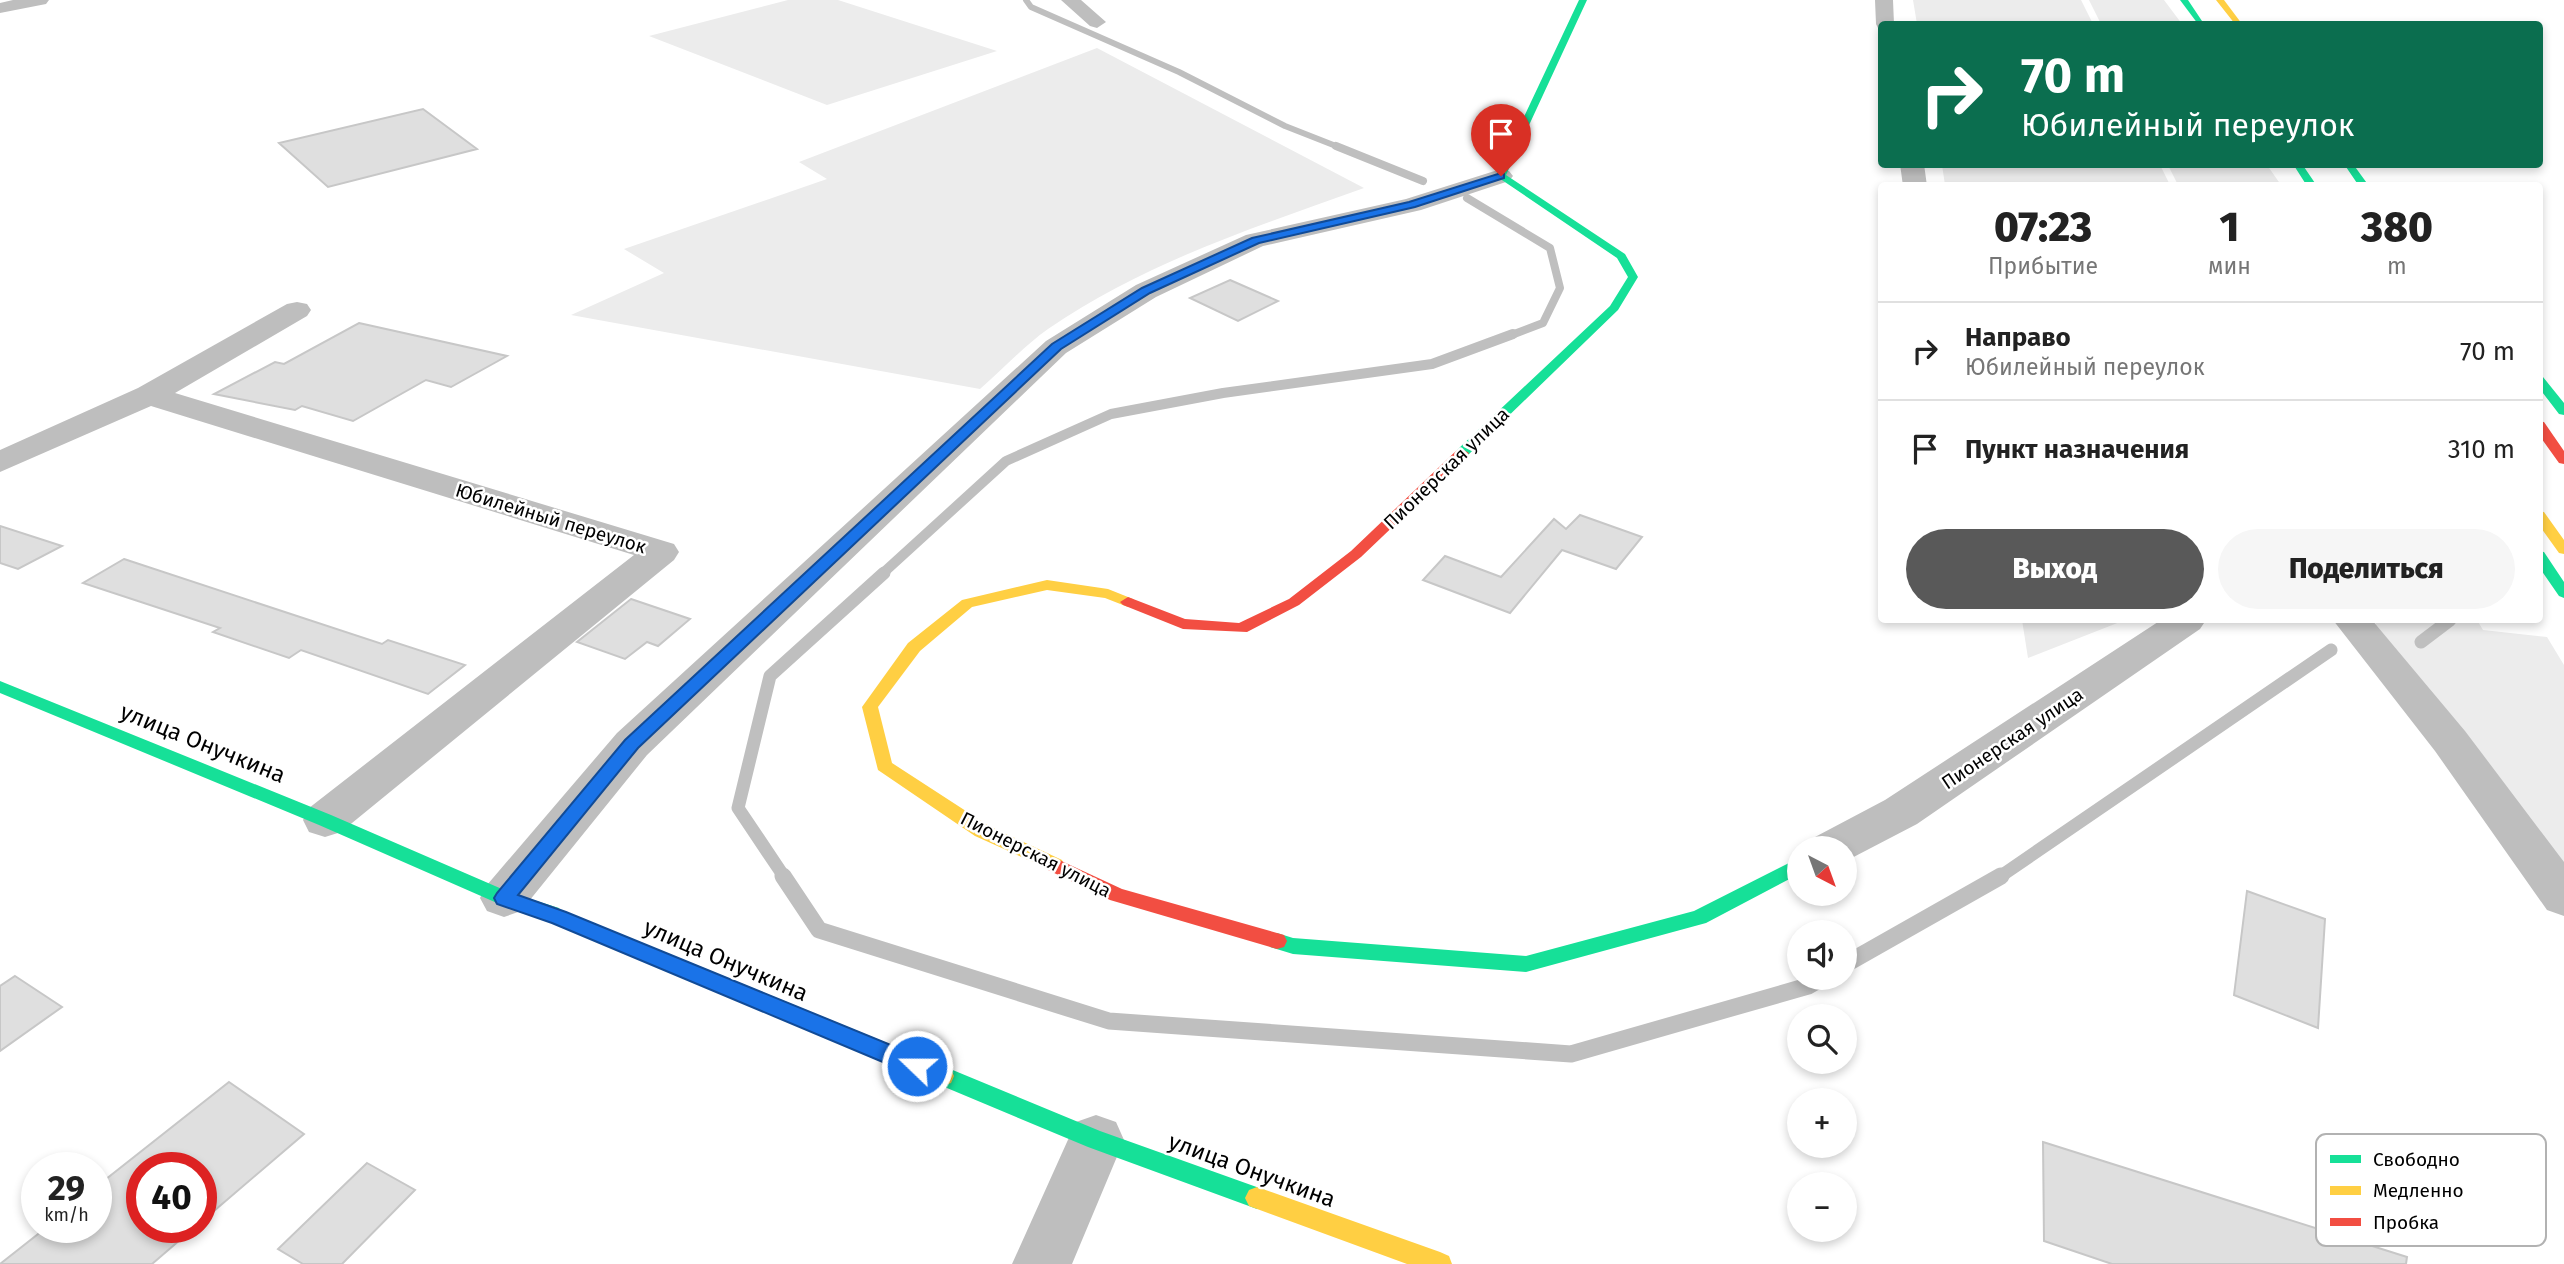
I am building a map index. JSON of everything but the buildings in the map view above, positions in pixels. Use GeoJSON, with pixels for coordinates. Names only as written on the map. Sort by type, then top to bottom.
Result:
{"type":"FeatureCollection","features":[{"type":"Feature","properties":{"kind":"main road"},"geometry":{"type":"LineString","coordinates":[[1501,176],[1583,0]]}},
{"type":"Feature","properties":{"kind":"main road"},"geometry":{"type":"LineString","coordinates":[[2184,0],[2199,21]]}},
{"type":"Feature","properties":{"kind":"main road"},"geometry":{"type":"LineString","coordinates":[[2220,0],[2237,21]]}},
{"type":"Feature","properties":{"kind":"main road","name":"Пионерская улица"},"geometry":{"type":"LineString","coordinates":[[1501,176],[1621,256],[1633,277],[1615,308],[1356,554],[1294,601],[1241,628],[1183,624],[1108,594],[1047,585],[967,603],[914,646],[870,707],[884,766],[982,831],[1117,895],[1293,946],[1526,964],[1699,917],[1787,871]]}},
{"type":"Feature","properties":{"kind":"main road"},"geometry":{"type":"LineString","coordinates":[[2543,385],[2564,411]]}},
{"type":"Feature","properties":{"kind":"main road"},"geometry":{"type":"LineString","coordinates":[[2543,431],[2564,460]]}},
{"type":"Feature","properties":{"kind":"main road"},"geometry":{"type":"LineString","coordinates":[[2543,521],[2564,550]]}},
{"type":"Feature","properties":{"kind":"main road"},"geometry":{"type":"LineString","coordinates":[[2543,561],[2564,593]]}},
{"type":"Feature","properties":{"kind":"main road","name":"улица Онучкина"},"geometry":{"type":"LineString","coordinates":[[0,687],[325,820],[504,898],[559,917],[1096,1140],[1440,1264]]}},
{"type":"Feature","properties":{"kind":"street"},"geometry":{"type":"LineString","coordinates":[[0,8],[40,0]]}},
{"type":"Feature","properties":{"kind":"street"},"geometry":{"type":"LineString","coordinates":[[1070,0],[1097,22]]}},
{"type":"Feature","properties":{"kind":"street"},"geometry":{"type":"LineString","coordinates":[[1884,0],[1885,21]]}},
{"type":"Feature","properties":{"kind":"street"},"geometry":{"type":"LineString","coordinates":[[504,898],[632,744],[1056,347],[1146,290],[1255,240],[1412,205],[1501,176]]}},
{"type":"Feature","properties":{"kind":"street"},"geometry":{"type":"LineString","coordinates":[[0,462],[149,395],[297,310]]}},
{"type":"Feature","properties":{"kind":"street","name":"Юбилейный переулок"},"geometry":{"type":"LineString","coordinates":[[149,395],[662,552],[325,820]]}},
{"type":"Feature","properties":{"kind":"street","name":"Пионерская улица"},"geometry":{"type":"LineString","coordinates":[[1856,836],[1901,813],[2183,623]]}},
{"type":"Feature","properties":{"kind":"street"},"geometry":{"type":"LineString","coordinates":[[2354,623],[2451,741],[2564,897]]}},
{"type":"Feature","properties":{"kind":"street"},"geometry":{"type":"LineString","coordinates":[[1042,1264],[1096,1140]]}},
{"type":"Feature","properties":{"kind":"shaded area"},"geometry":{"type":"Polygon","coordinates":[[[788,0],[838,0],[997,51],[827,105],[649,36],[788,0]]]}},
{"type":"Feature","properties":{"kind":"shaded area"},"geometry":{"type":"Polygon","coordinates":[[[1913,0],[2081,0],[2092,21],[1916,21],[1913,0]]]}},
{"type":"Feature","properties":{"kind":"shaded area"},"geometry":{"type":"Polygon","coordinates":[[[2089,0],[2164,0],[2180,21],[2100,21],[2089,0]]]}},
{"type":"Feature","properties":{"kind":"shaded area"},"geometry":{"type":"Polygon","coordinates":[[[1097,48],[1364,188],[1201,248],[1123,285],[1048,329],[980,389],[571,315],[664,273],[624,249],[827,179],[799,162],[1097,48]]]}},
{"type":"Feature","properties":{"kind":"shaded area"},"geometry":{"type":"Polygon","coordinates":[[[1942,168],[2162,168],[2168,182],[1945,182],[1942,168]]]}},
{"type":"Feature","properties":{"kind":"shaded area"},"geometry":{"type":"Polygon","coordinates":[[[2170,168],[2269,168],[2279,182],[2176,182],[2170,168]]]}},
{"type":"Feature","properties":{"kind":"shaded area"},"geometry":{"type":"Polygon","coordinates":[[[2022,623],[2117,623],[2028,658],[2022,623]]]}},
{"type":"Feature","properties":{"kind":"shaded area"},"geometry":{"type":"Polygon","coordinates":[[[2376,623],[2479,623],[2483,630],[2547,637],[2564,665],[2564,877],[2375,630],[2376,623]]]}},
{"type":"Feature","properties":{"kind":"waterway"},"geometry":{"type":"LineString","coordinates":[[1026,0],[1031,7],[1179,72],[1285,126],[1340,148]]}},
{"type":"Feature","properties":{"kind":"waterway"},"geometry":{"type":"LineString","coordinates":[[1336,146],[1340,148]]}},
{"type":"Feature","properties":{"kind":"waterway"},"geometry":{"type":"LineString","coordinates":[[1340,148],[1423,181]]}},
{"type":"Feature","properties":{"kind":"waterway"},"geometry":{"type":"LineString","coordinates":[[1467,198],[1550,248],[1560,288],[1543,323],[1509,336]]}},
{"type":"Feature","properties":{"kind":"waterway"},"geometry":{"type":"LineString","coordinates":[[882,574],[1006,461],[1111,414],[1223,393],[1432,364],[1513,334]]}},
{"type":"Feature","properties":{"kind":"waterway"},"geometry":{"type":"LineString","coordinates":[[785,878],[738,808],[770,676],[884,573]]}},
{"type":"Feature","properties":{"kind":"waterway"},"geometry":{"type":"LineString","coordinates":[[2421,642],[2446,623]]}},
{"type":"Feature","properties":{"kind":"waterway"},"geometry":{"type":"LineString","coordinates":[[2001,876],[2331,650]]}},
{"type":"Feature","properties":{"kind":"waterway"},"geometry":{"type":"LineString","coordinates":[[783,876],[819,930],[1109,1021],[1571,1054],[1794,990]]}},
{"type":"Feature","properties":{"kind":"waterway"},"geometry":{"type":"LineString","coordinates":[[1857,958],[2001,876]]}},
{"type":"Feature","properties":{"kind":"traffic: fast"},"geometry":{"type":"LineString","coordinates":[[1462,453],[1614,308],[1633,277],[1621,256],[1501,176],[1583,0]]}},
{"type":"Feature","properties":{"kind":"traffic: fast"},"geometry":{"type":"LineString","coordinates":[[2184,0],[2199,21]]}},
{"type":"Feature","properties":{"kind":"traffic: fast"},"geometry":{"type":"LineString","coordinates":[[2300,168],[2309,182]]}},
{"type":"Feature","properties":{"kind":"traffic: fast"},"geometry":{"type":"LineString","coordinates":[[2351,168],[2361,182]]}},
{"type":"Feature","properties":{"kind":"traffic: fast"},"geometry":{"type":"LineString","coordinates":[[2543,385],[2564,411]]}},
{"type":"Feature","properties":{"kind":"traffic: fast"},"geometry":{"type":"LineString","coordinates":[[2543,561],[2564,593]]}},
{"type":"Feature","properties":{"kind":"traffic: fast"},"geometry":{"type":"LineString","coordinates":[[0,687],[325,820],[504,898],[552,914]]}},
{"type":"Feature","properties":{"kind":"traffic: fast"},"geometry":{"type":"LineString","coordinates":[[1277,941],[1293,946],[1526,964],[1699,917],[1787,871]]}},
{"type":"Feature","properties":{"kind":"traffic: fast"},"geometry":{"type":"LineString","coordinates":[[943,1076],[1096,1140],[1257,1198]]}},
{"type":"Feature","properties":{"kind":"traffic: slow"},"geometry":{"type":"LineString","coordinates":[[2220,0],[2237,21]]}},
{"type":"Feature","properties":{"kind":"traffic: slow"},"geometry":{"type":"LineString","coordinates":[[2543,521],[2564,550]]}},
{"type":"Feature","properties":{"kind":"traffic: slow"},"geometry":{"type":"LineString","coordinates":[[1055,865],[982,831],[884,766],[870,707],[914,647],[967,603],[1047,585],[1108,594],[1128,602]]}},
{"type":"Feature","properties":{"kind":"traffic: slow"},"geometry":{"type":"LineString","coordinates":[[552,914],[943,1076]]}},
{"type":"Feature","properties":{"kind":"traffic: slow"},"geometry":{"type":"LineString","coordinates":[[1257,1198],[1440,1264]]}},
{"type":"Feature","properties":{"kind":"traffic: jam"},"geometry":{"type":"LineString","coordinates":[[2543,431],[2564,460]]}},
{"type":"Feature","properties":{"kind":"traffic: jam"},"geometry":{"type":"LineString","coordinates":[[1128,602],[1183,624],[1241,628],[1294,602],[1356,554],[1462,453]]}},
{"type":"Feature","properties":{"kind":"traffic: jam"},"geometry":{"type":"LineString","coordinates":[[1055,865],[1117,895],[1277,941]]}},
{"type":"Feature","properties":{"kind":"route"},"geometry":{"type":"LineString","coordinates":[[917,1066],[559,917],[504,898],[632,744],[1056,347],[1146,290],[1255,240],[1412,205],[1501,176]]}}]}
